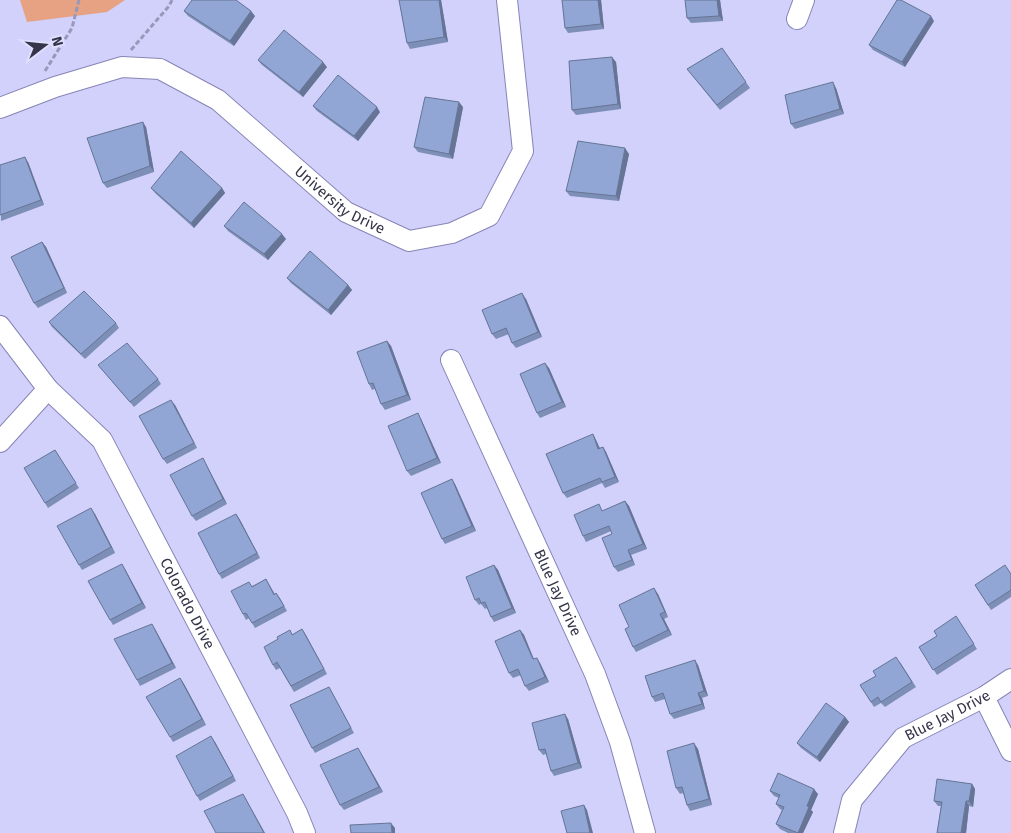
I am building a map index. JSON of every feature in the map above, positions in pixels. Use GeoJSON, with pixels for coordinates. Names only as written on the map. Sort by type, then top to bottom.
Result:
{"type":"FeatureCollection","features":[{"type":"Feature","properties":{"kind":"street","name":"University Drive"},"geometry":{"type":"LineString","coordinates":[[0,108],[36,94],[122,67],[160,69],[218,100],[346,212],[409,241],[452,232],[489,216],[523,151],[507,0]]}},
{"type":"Feature","properties":{"kind":"street","name":"Colorado Drive"},"geometry":{"type":"LineString","coordinates":[[0,326],[48,389],[102,440],[297,813],[305,833]]}},
{"type":"Feature","properties":{"kind":"street","name":"Blue Jay Drive"},"geometry":{"type":"LineString","coordinates":[[451,360],[595,674],[620,742],[645,833]]}},
{"type":"Feature","properties":{"kind":"street"},"geometry":{"type":"LineString","coordinates":[[0,442],[48,389]]}},
{"type":"Feature","properties":{"kind":"street","name":"Blue Jay Drive"},"geometry":{"type":"LineString","coordinates":[[844,833],[852,800],[903,738],[984,697],[1011,679]]}},
{"type":"Feature","properties":{"kind":"street"},"geometry":{"type":"LineString","coordinates":[[984,697],[1011,751]]}},
{"type":"Feature","properties":{"kind":"path"},"geometry":{"type":"LineString","coordinates":[[36,94],[40,77],[72,28],[78,0]]}},
{"type":"Feature","properties":{"kind":"path"},"geometry":{"type":"LineString","coordinates":[[122,67],[132,48],[169,6],[172,0]]}},
{"type":"Feature","properties":{"kind":"shaded area"},"geometry":{"type":"Polygon","coordinates":[[[20,0],[125,0],[107,12],[27,22],[20,0]]]}},
{"type":"Feature","properties":{"kind":"building"},"geometry":{"type":"Polygon","coordinates":[[[192,0],[236,0],[251,11],[230,41],[184,11],[192,0]]]}},
{"type":"Feature","properties":{"kind":"building"},"geometry":{"type":"Polygon","coordinates":[[[399,0],[439,0],[444,37],[407,43],[399,0]]]}},
{"type":"Feature","properties":{"kind":"building"},"geometry":{"type":"Polygon","coordinates":[[[562,0],[598,0],[601,24],[565,28],[562,0]]]}},
{"type":"Feature","properties":{"kind":"building"},"geometry":{"type":"Polygon","coordinates":[[[685,0],[717,0],[719,16],[687,18],[685,0]]]}},
{"type":"Feature","properties":{"kind":"building"},"geometry":{"type":"Polygon","coordinates":[[[897,0],[901,0],[931,16],[902,62],[869,45],[897,0]]]}},
{"type":"Feature","properties":{"kind":"building"},"geometry":{"type":"Polygon","coordinates":[[[284,30],[323,62],[299,92],[258,60],[284,30]]]}},
{"type":"Feature","properties":{"kind":"building"},"geometry":{"type":"Polygon","coordinates":[[[722,48],[746,82],[717,105],[687,69],[722,48]]]}},
{"type":"Feature","properties":{"kind":"building"},"geometry":{"type":"Polygon","coordinates":[[[612,57],[618,104],[572,110],[569,61],[612,57]]]}},
{"type":"Feature","properties":{"kind":"building"},"geometry":{"type":"Polygon","coordinates":[[[338,75],[377,107],[354,136],[313,106],[338,75]]]}},
{"type":"Feature","properties":{"kind":"building"},"geometry":{"type":"Polygon","coordinates":[[[833,82],[840,109],[791,124],[785,95],[833,82]]]}},
{"type":"Feature","properties":{"kind":"building"},"geometry":{"type":"Polygon","coordinates":[[[425,97],[459,102],[449,154],[414,147],[425,97]]]}},
{"type":"Feature","properties":{"kind":"building"},"geometry":{"type":"Polygon","coordinates":[[[143,122],[150,166],[103,183],[87,138],[143,122]]]}},
{"type":"Feature","properties":{"kind":"building"},"geometry":{"type":"Polygon","coordinates":[[[578,141],[625,148],[616,196],[566,191],[578,141]]]}},
{"type":"Feature","properties":{"kind":"building"},"geometry":{"type":"Polygon","coordinates":[[[181,151],[222,188],[191,223],[151,188],[181,151]]]}},
{"type":"Feature","properties":{"kind":"building"},"geometry":{"type":"Polygon","coordinates":[[[25,157],[41,200],[0,215],[0,165],[25,157]]]}},
{"type":"Feature","properties":{"kind":"building"},"geometry":{"type":"Polygon","coordinates":[[[244,202],[282,234],[264,254],[224,226],[244,202]]]}},
{"type":"Feature","properties":{"kind":"building"},"geometry":{"type":"Polygon","coordinates":[[[42,242],[64,288],[34,303],[11,257],[42,242]]]}},
{"type":"Feature","properties":{"kind":"building"},"geometry":{"type":"Polygon","coordinates":[[[310,251],[348,285],[328,310],[287,278],[310,251]]]}},
{"type":"Feature","properties":{"kind":"building"},"geometry":{"type":"Polygon","coordinates":[[[84,291],[116,323],[81,354],[49,322],[84,291]]]}},
{"type":"Feature","properties":{"kind":"building"},"geometry":{"type":"Polygon","coordinates":[[[522,293],[538,332],[512,343],[506,328],[492,334],[482,310],[522,293]]]}},
{"type":"Feature","properties":{"kind":"building"},"geometry":{"type":"Polygon","coordinates":[[[387,341],[407,395],[381,404],[373,383],[369,384],[357,352],[387,341]]]}},
{"type":"Feature","properties":{"kind":"building"},"geometry":{"type":"Polygon","coordinates":[[[127,343],[158,379],[130,402],[98,365],[127,343]]]}},
{"type":"Feature","properties":{"kind":"building"},"geometry":{"type":"Polygon","coordinates":[[[545,363],[562,402],[537,413],[520,374],[545,363]]]}},
{"type":"Feature","properties":{"kind":"building"},"geometry":{"type":"Polygon","coordinates":[[[171,400],[194,443],[163,459],[139,416],[171,400]]]}},
{"type":"Feature","properties":{"kind":"building"},"geometry":{"type":"Polygon","coordinates":[[[418,413],[437,458],[407,471],[388,426],[418,413]]]}},
{"type":"Feature","properties":{"kind":"building"},"geometry":{"type":"Polygon","coordinates":[[[593,434],[598,449],[603,447],[615,477],[602,482],[600,478],[563,493],[546,454],[593,434]]]}},
{"type":"Feature","properties":{"kind":"building"},"geometry":{"type":"Polygon","coordinates":[[[55,450],[76,483],[45,503],[24,468],[55,450]]]}},
{"type":"Feature","properties":{"kind":"building"},"geometry":{"type":"Polygon","coordinates":[[[203,458],[223,499],[192,516],[170,475],[203,458]]]}},
{"type":"Feature","properties":{"kind":"building"},"geometry":{"type":"Polygon","coordinates":[[[452,479],[472,526],[442,539],[421,493],[452,479]]]}},
{"type":"Feature","properties":{"kind":"building"},"geometry":{"type":"Polygon","coordinates":[[[625,501],[643,544],[628,550],[632,560],[614,567],[602,538],[612,534],[609,526],[583,536],[574,515],[599,504],[602,511],[625,501]]]}},
{"type":"Feature","properties":{"kind":"building"},"geometry":{"type":"Polygon","coordinates":[[[91,508],[111,547],[79,565],[57,526],[91,508]]]}},
{"type":"Feature","properties":{"kind":"building"},"geometry":{"type":"Polygon","coordinates":[[[236,514],[257,553],[219,574],[198,533],[236,514]]]}},
{"type":"Feature","properties":{"kind":"building"},"geometry":{"type":"Polygon","coordinates":[[[122,564],[142,603],[110,620],[88,581],[122,564]]]}},
{"type":"Feature","properties":{"kind":"building"},"geometry":{"type":"Polygon","coordinates":[[[494,565],[512,608],[491,617],[485,602],[481,603],[479,598],[475,600],[466,577],[494,565]]]}},
{"type":"Feature","properties":{"kind":"building"},"geometry":{"type":"Polygon","coordinates":[[[1005,565],[1011,574],[1011,590],[988,605],[975,585],[1005,565]]]}},
{"type":"Feature","properties":{"kind":"building"},"geometry":{"type":"Polygon","coordinates":[[[266,579],[274,595],[276,593],[284,606],[252,623],[246,613],[243,614],[231,591],[249,582],[252,587],[266,579]]]}},
{"type":"Feature","properties":{"kind":"building"},"geometry":{"type":"Polygon","coordinates":[[[654,588],[665,612],[660,614],[668,630],[633,647],[625,629],[629,627],[619,605],[654,588]]]}},
{"type":"Feature","properties":{"kind":"building"},"geometry":{"type":"Polygon","coordinates":[[[956,616],[974,644],[933,670],[919,647],[937,636],[934,631],[956,616]]]}},
{"type":"Feature","properties":{"kind":"building"},"geometry":{"type":"Polygon","coordinates":[[[152,624],[172,663],[137,680],[114,639],[152,624]]]}},
{"type":"Feature","properties":{"kind":"building"},"geometry":{"type":"Polygon","coordinates":[[[302,629],[324,669],[291,686],[277,662],[273,665],[264,647],[290,630],[292,635],[302,629]]]}},
{"type":"Feature","properties":{"kind":"building"},"geometry":{"type":"Polygon","coordinates":[[[520,630],[533,659],[537,658],[545,677],[525,686],[518,669],[509,673],[495,641],[520,630]]]}},
{"type":"Feature","properties":{"kind":"building"},"geometry":{"type":"Polygon","coordinates":[[[896,657],[912,682],[881,702],[878,697],[871,702],[860,685],[876,676],[873,671],[896,657]]]}},
{"type":"Feature","properties":{"kind":"building"},"geometry":{"type":"Polygon","coordinates":[[[695,660],[704,691],[698,693],[702,704],[670,714],[663,693],[652,697],[645,676],[695,660]]]}},
{"type":"Feature","properties":{"kind":"building"},"geometry":{"type":"Polygon","coordinates":[[[180,678],[202,719],[170,737],[146,697],[180,678]]]}},
{"type":"Feature","properties":{"kind":"building"},"geometry":{"type":"Polygon","coordinates":[[[329,687],[351,728],[312,748],[290,705],[329,687]]]}},
{"type":"Feature","properties":{"kind":"building"},"geometry":{"type":"Polygon","coordinates":[[[826,703],[845,717],[817,757],[797,743],[826,703]]]}},
{"type":"Feature","properties":{"kind":"building"},"geometry":{"type":"Polygon","coordinates":[[[565,714],[578,763],[551,771],[545,749],[539,750],[532,723],[565,714]]]}},
{"type":"Feature","properties":{"kind":"building"},"geometry":{"type":"Polygon","coordinates":[[[211,736],[233,776],[197,796],[176,756],[211,736]]]}},
{"type":"Feature","properties":{"kind":"building"},"geometry":{"type":"Polygon","coordinates":[[[694,743],[709,799],[687,805],[682,787],[676,788],[667,751],[694,743]]]}},
{"type":"Feature","properties":{"kind":"building"},"geometry":{"type":"Polygon","coordinates":[[[358,748],[379,787],[340,805],[320,765],[358,748]]]}},
{"type":"Feature","properties":{"kind":"building"},"geometry":{"type":"Polygon","coordinates":[[[778,773],[814,789],[798,833],[776,824],[784,807],[776,804],[780,795],[770,791],[778,773]]]}},
{"type":"Feature","properties":{"kind":"building"},"geometry":{"type":"Polygon","coordinates":[[[937,779],[972,784],[969,801],[966,801],[961,833],[937,833],[942,802],[934,801],[937,779]]]}},
{"type":"Feature","properties":{"kind":"building"},"geometry":{"type":"Polygon","coordinates":[[[243,794],[264,833],[216,833],[204,811],[243,794]]]}},
{"type":"Feature","properties":{"kind":"building"},"geometry":{"type":"Polygon","coordinates":[[[584,805],[590,833],[567,833],[561,811],[584,805]]]}},
{"type":"Feature","properties":{"kind":"building"},"geometry":{"type":"Polygon","coordinates":[[[391,823],[392,833],[351,833],[350,825],[391,823]]]}}]}
